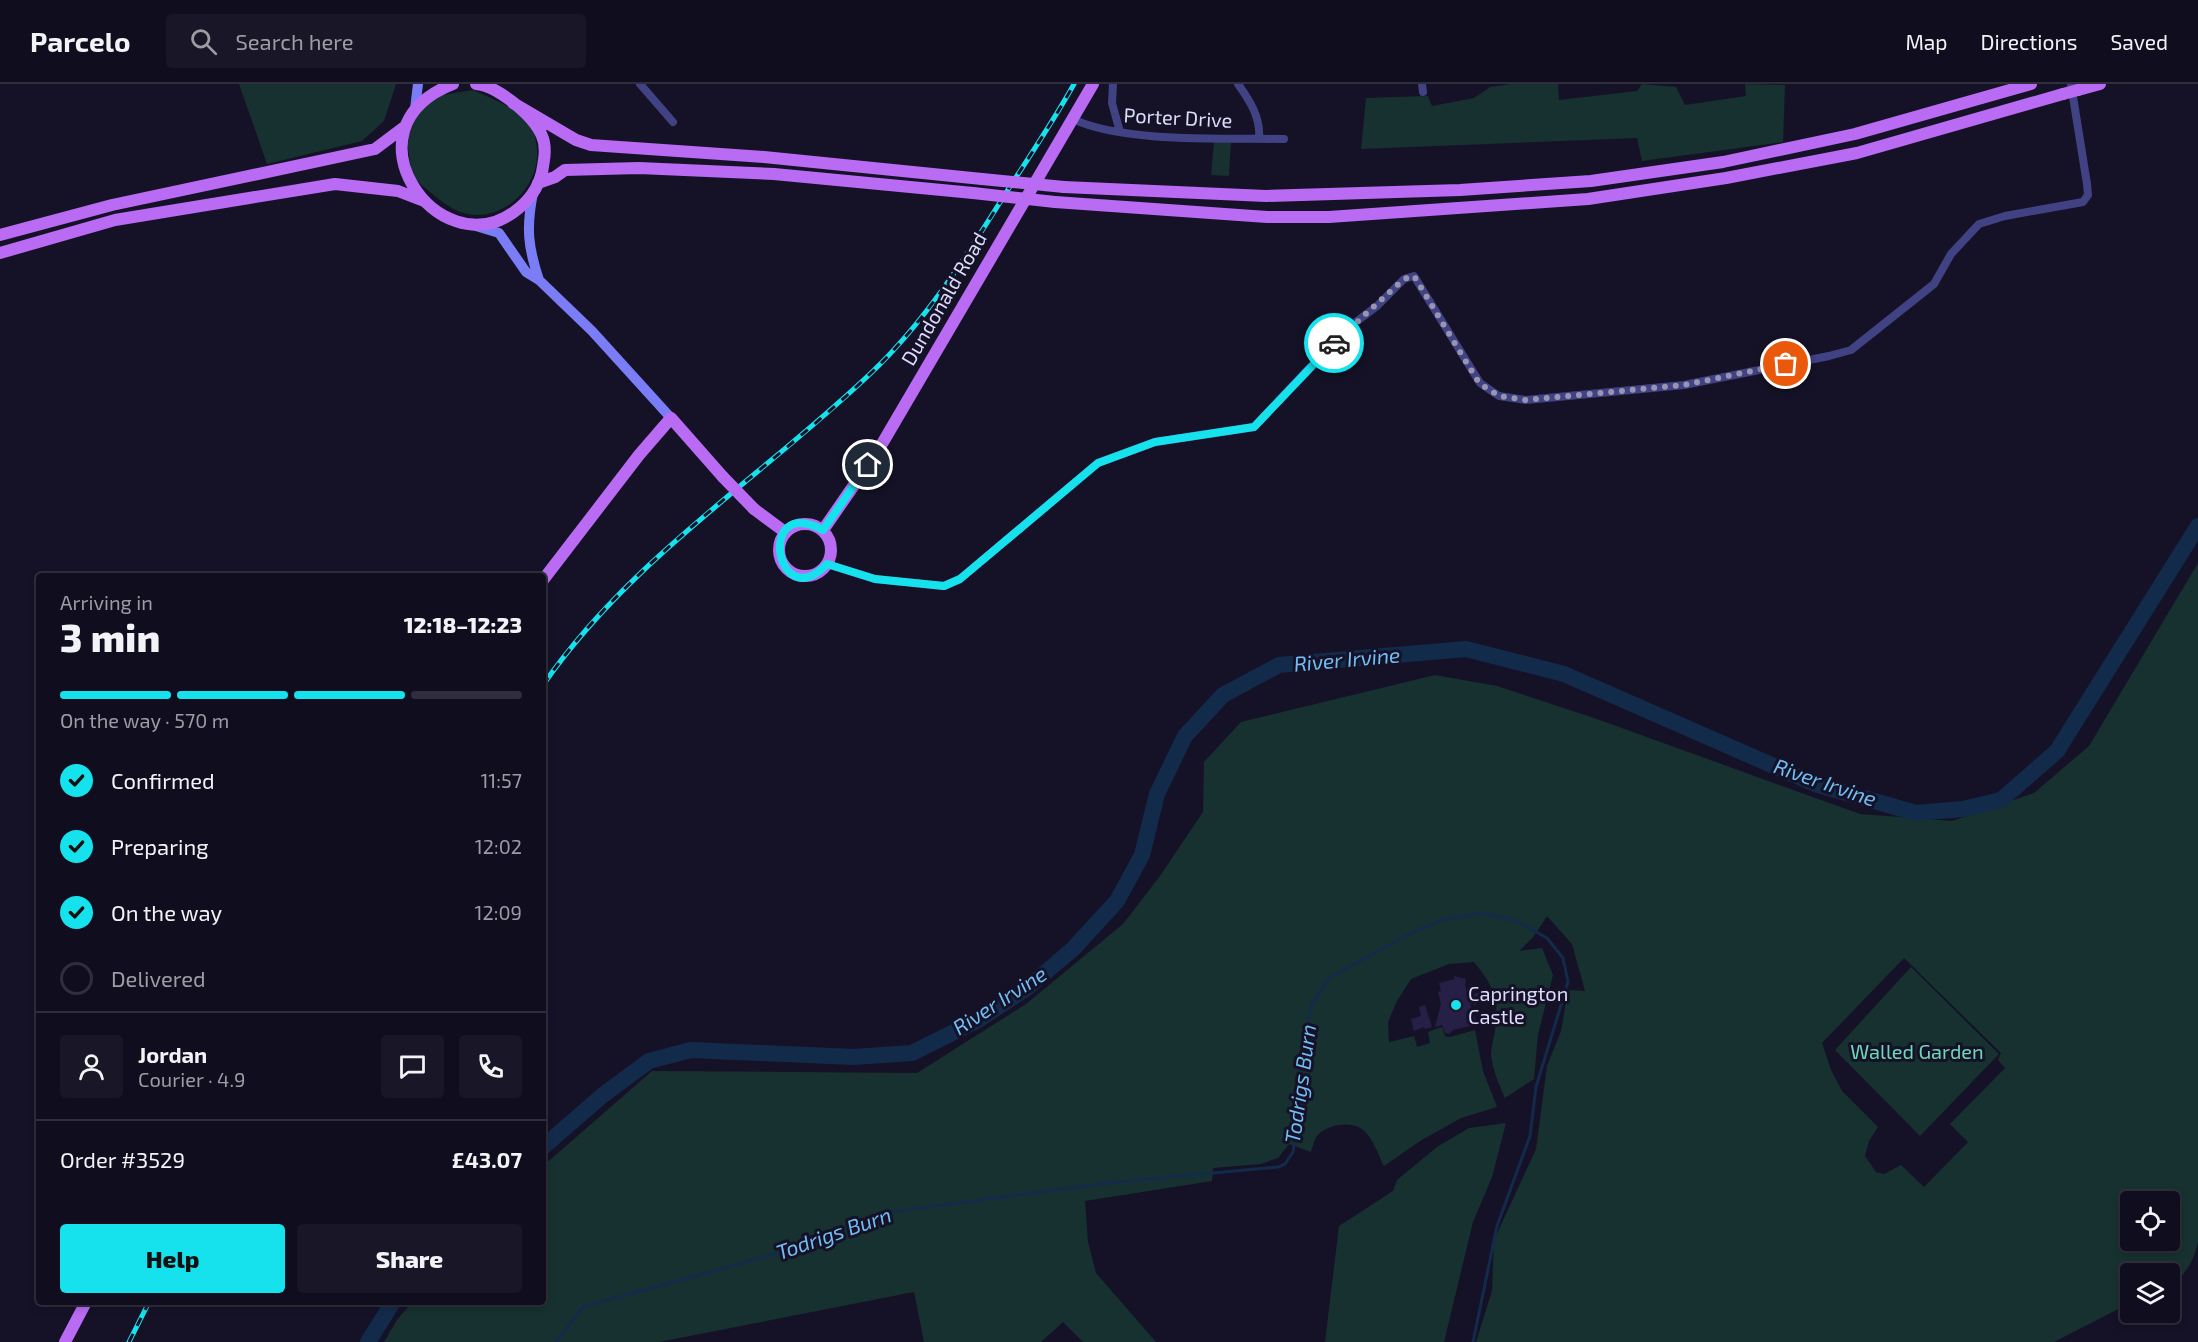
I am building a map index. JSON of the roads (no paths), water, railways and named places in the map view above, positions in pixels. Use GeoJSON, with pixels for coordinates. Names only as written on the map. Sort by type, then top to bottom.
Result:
{"type":"FeatureCollection","features":[{"type":"Feature","properties":{"kind":"main road"},"geometry":{"type":"LineString","coordinates":[[415,109],[418,84]]}},
{"type":"Feature","properties":{"kind":"main road"},"geometry":{"type":"LineString","coordinates":[[453,84],[436,91],[415,109],[404,128],[400,148],[405,168],[424,201],[440,215],[499,233],[526,273],[539,279],[592,331],[723,477],[754,509],[784,532]]}},
{"type":"Feature","properties":{"kind":"main road"},"geometry":{"type":"LineString","coordinates":[[476,84],[493,90],[576,140],[591,145],[764,157],[1064,187],[1266,196],[1460,190],[1592,180],[1723,162],[1855,134],[2031,84]]}},
{"type":"Feature","properties":{"kind":"main road","name":"Dundonald Road"},"geometry":{"type":"LineString","coordinates":[[823,530],[879,449],[1093,84]]}},
{"type":"Feature","properties":{"kind":"main road"},"geometry":{"type":"LineString","coordinates":[[466,223],[482,224],[496,220],[522,206],[536,188],[571,169],[639,168],[774,174],[1055,202],[1267,217],[1329,217],[1588,199],[1725,178],[1857,153],[2063,94],[2075,87],[2100,84]]}},
{"type":"Feature","properties":{"kind":"main road"},"geometry":{"type":"LineString","coordinates":[[513,102],[532,120],[543,137],[545,158],[528,219],[528,236],[539,279]]}},
{"type":"Feature","properties":{"kind":"main road"},"geometry":{"type":"LineString","coordinates":[[0,235],[112,205],[375,150],[404,128]]}},
{"type":"Feature","properties":{"kind":"main road"},"geometry":{"type":"LineString","coordinates":[[0,252],[115,220],[335,184],[398,192],[424,201]]}},
{"type":"Feature","properties":{"kind":"main road"},"geometry":{"type":"LineString","coordinates":[[546,576],[639,455],[671,418]]}},
{"type":"Feature","properties":{"kind":"main road"},"geometry":{"type":"LineString","coordinates":[[802,523],[811,524],[823,530],[831,546],[827,564],[820,572],[812,576],[792,573],[780,559],[778,547],[784,532],[802,523]]}},
{"type":"Feature","properties":{"kind":"main road"},"geometry":{"type":"LineString","coordinates":[[65,1342],[84,1305]]}},
{"type":"Feature","properties":{"kind":"street"},"geometry":{"type":"LineString","coordinates":[[640,84],[674,122]]}},
{"type":"Feature","properties":{"kind":"street"},"geometry":{"type":"LineString","coordinates":[[1113,84],[1112,103],[1120,132]]}},
{"type":"Feature","properties":{"kind":"street"},"geometry":{"type":"LineString","coordinates":[[1238,84],[1254,110],[1260,126],[1259,139]]}},
{"type":"Feature","properties":{"kind":"street"},"geometry":{"type":"LineString","coordinates":[[827,564],[875,579],[944,586],[960,579],[1098,463],[1155,442],[1254,427],[1344,331],[1377,306],[1404,279],[1414,276],[1479,383],[1499,396],[1526,400],[1684,385],[1851,350],[1934,284],[1951,254],[1979,224],[2005,216],[2083,202],[2088,195],[2075,87]]}},
{"type":"Feature","properties":{"kind":"street","name":"Porter Drive"},"geometry":{"type":"LineString","coordinates":[[1073,119],[1086,126],[1120,132],[1284,139]]}},
{"type":"Feature","properties":{"kind":"waterway","name":"River Irvine"},"geometry":{"type":"LineString","coordinates":[[546,1144],[603,1095],[649,1061],[691,1050],[853,1057],[912,1053],[978,1020],[1027,988],[1073,949],[1117,901],[1142,855],[1157,794],[1185,736],[1223,695],[1279,665],[1466,649],[1564,674],[1815,784],[1916,813],[1963,809],[2001,800],[2057,751],[2198,526]]}},
{"type":"Feature","properties":{"kind":"waterway","name":"Todrigs Burn"},"geometry":{"type":"LineString","coordinates":[[556,1342],[583,1307],[775,1254],[890,1212],[1116,1182],[1278,1167],[1285,1164],[1293,1152],[1299,1112],[1298,1075],[1302,1042],[1313,1003],[1329,978],[1409,934],[1445,919],[1484,913],[1519,922],[1547,938],[1563,958],[1568,982],[1536,1087],[1530,1136],[1497,1226],[1473,1342]]}},
{"type":"Feature","properties":{"kind":"waterway","name":"River Irvine"},"geometry":{"type":"LineString","coordinates":[[368,1342],[391,1305]]}},
{"type":"Feature","properties":{"kind":"railway"},"geometry":{"type":"LineString","coordinates":[[546,681],[578,640],[656,558],[829,411],[871,373],[911,331],[963,261],[1074,84]]}},
{"type":"Feature","properties":{"kind":"railway"},"geometry":{"type":"LineString","coordinates":[[129,1342],[148,1305]]}},
{"type":"Feature","properties":{"kind":"place","name":"Caprington Castle"},"geometry":{"type":"Point","coordinates":[1456,1005]}},
{"type":"Feature","properties":{"kind":"park label","name":"Walled Garden"},"geometry":{"type":"Point","coordinates":[1917,1052]}}]}
